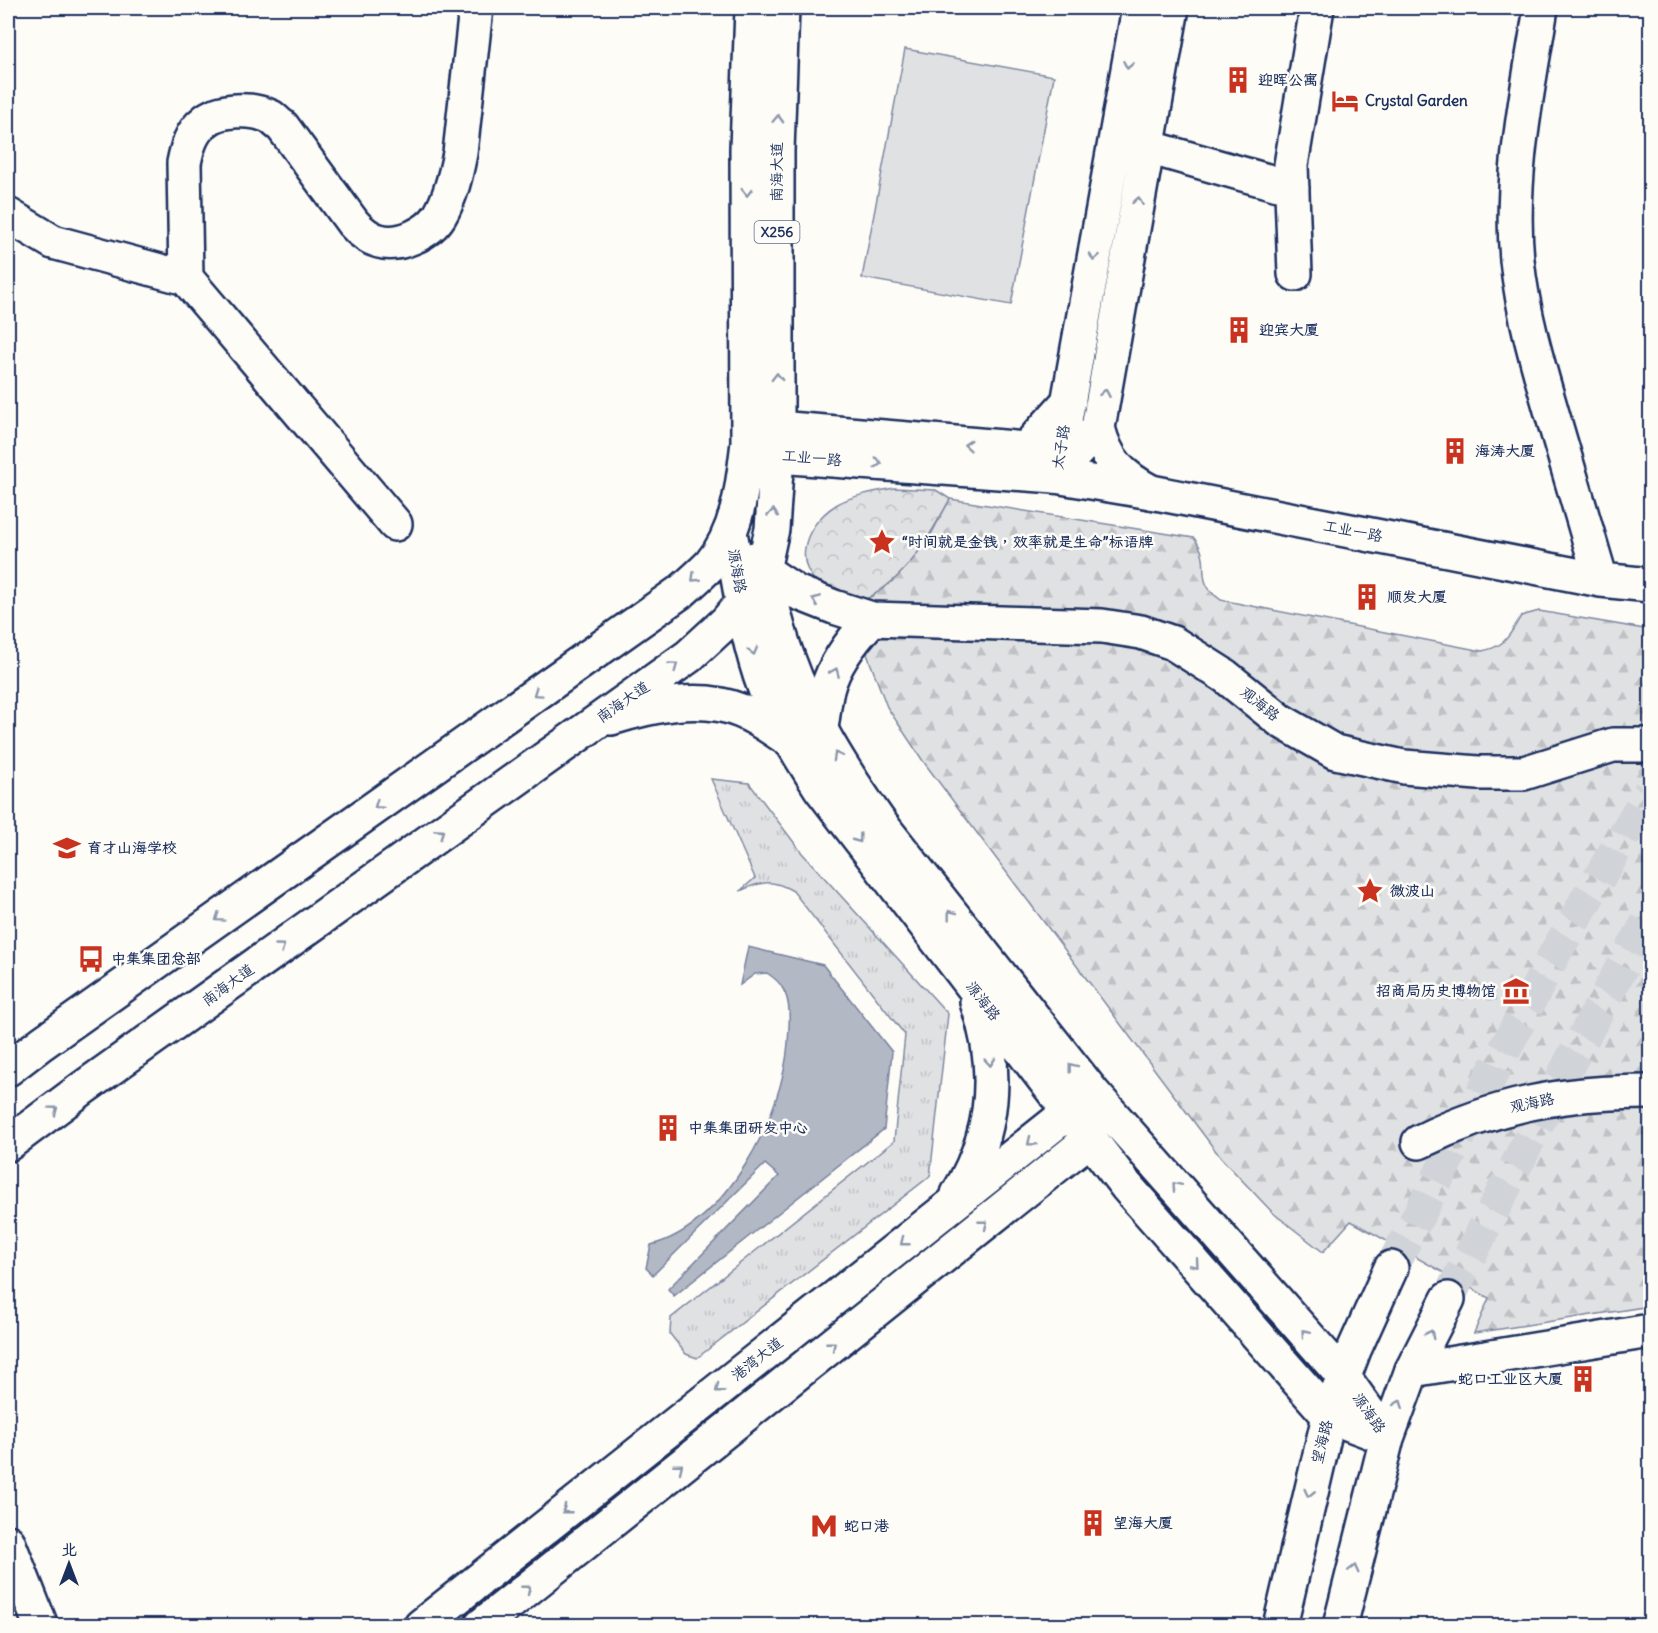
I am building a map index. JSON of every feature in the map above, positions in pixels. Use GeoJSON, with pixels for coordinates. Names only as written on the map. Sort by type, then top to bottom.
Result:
{"type":"FeatureCollection","features":[{"type":"Feature","properties":{"kind":"main road"},"geometry":{"type":"LineString","coordinates":[[186,278],[184,183],[186,156],[194,133],[204,121],[219,114],[236,111],[271,117],[282,126],[353,223],[361,232],[370,237],[381,242],[396,241],[415,236],[431,226],[444,208],[460,153],[476,8]]}},
{"type":"Feature","properties":{"kind":"main road","name":"南海大道"},"geometry":{"type":"LineString","coordinates":[[8,1069],[42,1042],[683,590],[711,563],[730,532],[742,489],[748,442],[747,149],[752,8]]}},
{"type":"Feature","properties":{"kind":"main road","name":"南海大道"},"geometry":{"type":"LineString","coordinates":[[8,1144],[688,656],[726,622],[743,602],[763,570],[772,529],[777,442],[777,151],[782,8]]}},
{"type":"Feature","properties":{"kind":"main road","name":"太子路"},"geometry":{"type":"LineString","coordinates":[[1055,476],[1139,8]]}},
{"type":"Feature","properties":{"kind":"main road"},"geometry":{"type":"LineString","coordinates":[[1150,492],[1130,481],[1113,465],[1103,446],[1098,428],[1172,8]]}},
{"type":"Feature","properties":{"kind":"main road"},"geometry":{"type":"LineString","coordinates":[[1295,274],[1291,165],[1317,8]]}},
{"type":"Feature","properties":{"kind":"main road"},"geometry":{"type":"LineString","coordinates":[[1541,8],[1518,161],[1515,209],[1517,259],[1529,330],[1601,579]]}},
{"type":"Feature","properties":{"kind":"main road"},"geometry":{"type":"LineString","coordinates":[[1148,147],[1292,188]]}},
{"type":"Feature","properties":{"kind":"main road"},"geometry":{"type":"LineString","coordinates":[[8,215],[53,242],[186,278],[395,524]]}},
{"type":"Feature","properties":{"kind":"main road"},"geometry":{"type":"LineString","coordinates":[[1055,476],[1026,449],[1069,401]]}},
{"type":"Feature","properties":{"kind":"main road","name":"太子路"},"geometry":{"type":"LineString","coordinates":[[1055,476],[1098,428]]}},
{"type":"Feature","properties":{"kind":"main road","name":"工业一路"},"geometry":{"type":"LineString","coordinates":[[748,442],[1026,449]]}},
{"type":"Feature","properties":{"kind":"main road","name":"工业一路"},"geometry":{"type":"LineString","coordinates":[[777,442],[1055,476],[1150,492],[1601,579],[1650,585]]}},
{"type":"Feature","properties":{"kind":"main road","name":"源海路"},"geometry":{"type":"LineString","coordinates":[[730,532],[763,570],[787,657],[798,684],[849,778],[1081,1103]]}},
{"type":"Feature","properties":{"kind":"main road","name":"源海路"},"geometry":{"type":"LineString","coordinates":[[730,532],[749,637],[760,675],[791,741],[821,789],[971,985],[1081,1103],[1344,1376],[1386,1438]]}},
{"type":"Feature","properties":{"kind":"main road","name":"观海路"},"geometry":{"type":"LineString","coordinates":[[763,570],[796,592],[834,607],[872,618],[1102,626],[1141,632],[1173,643],[1225,676],[1281,721],[1335,752],[1404,767],[1478,773],[1524,773],[1613,745],[1650,745]]}},
{"type":"Feature","properties":{"kind":"main road"},"geometry":{"type":"LineString","coordinates":[[821,728],[827,689],[840,660],[855,636],[872,618]]}},
{"type":"Feature","properties":{"kind":"main road"},"geometry":{"type":"LineString","coordinates":[[592,724],[629,713],[670,705],[710,703],[738,710],[766,723],[791,741]]}},
{"type":"Feature","properties":{"kind":"main road"},"geometry":{"type":"LineString","coordinates":[[950,1205],[972,1171],[986,1129],[992,1093],[990,1058],[983,1021],[971,985]]}},
{"type":"Feature","properties":{"kind":"main road","name":"观海路"},"geometry":{"type":"LineString","coordinates":[[1419,1142],[1454,1125],[1545,1099],[1600,1093],[1650,1092]]}},
{"type":"Feature","properties":{"kind":"main road"},"geometry":{"type":"LineString","coordinates":[[482,1626],[1090,1139],[1081,1103]]}},
{"type":"Feature","properties":{"kind":"main road","name":"港湾大道"},"geometry":{"type":"LineString","coordinates":[[421,1626],[1081,1103]]}},
{"type":"Feature","properties":{"kind":"main road","name":"源海路"},"geometry":{"type":"LineString","coordinates":[[1090,1139],[1126,1187],[1329,1416],[1386,1438]]}},
{"type":"Feature","properties":{"kind":"main road","name":"望海路"},"geometry":{"type":"LineString","coordinates":[[1280,1626],[1329,1416],[1391,1268]]}},
{"type":"Feature","properties":{"kind":"main road"},"geometry":{"type":"LineString","coordinates":[[1340,1626],[1386,1438],[1412,1370],[1448,1299]]}},
{"type":"Feature","properties":{"kind":"main road"},"geometry":{"type":"LineString","coordinates":[[1412,1370],[1650,1331]]}},
{"type":"Feature","properties":{"kind":"main road"},"geometry":{"type":"LineString","coordinates":[[8,1542],[41,1626]]}},
{"type":"Feature","properties":{"kind":"green space"},"geometry":{"type":"Polygon","coordinates":[[[905,49],[1054,76],[1011,305],[862,278],[905,49]]]}},
{"type":"Feature","properties":{"kind":"green space"},"geometry":{"type":"Polygon","coordinates":[[[894,488],[936,490],[950,499],[915,557],[892,581],[864,600],[832,593],[818,584],[805,562],[808,537],[815,525],[824,514],[842,502],[864,494],[894,488]]]}},
{"type":"Feature","properties":{"kind":"green space"},"geometry":{"type":"Polygon","coordinates":[[[950,499],[1194,538],[1203,556],[1204,578],[1207,585],[1221,600],[1482,651],[1502,643],[1521,616],[1539,611],[1650,630],[1650,1306],[1474,1333],[1489,1298],[1351,1221],[1323,1252],[1273,1213],[1221,1158],[923,761],[887,707],[867,654],[878,629],[864,600],[874,595],[929,538],[950,499]]]}},
{"type":"Feature","properties":{"kind":"green space"},"geometry":{"type":"Polygon","coordinates":[[[711,779],[749,783],[802,853],[948,1014],[930,1176],[697,1358],[686,1354],[670,1334],[671,1318],[894,1141],[905,1035],[793,891],[767,883],[740,891],[755,878],[711,779]]]}},
{"type":"Feature","properties":{"kind":"shaded area"},"geometry":{"type":"Polygon","coordinates":[[[748,947],[823,965],[892,1052],[884,1129],[674,1296],[668,1289],[779,1176],[765,1164],[653,1275],[646,1268],[651,1245],[679,1234],[704,1215],[726,1191],[746,1164],[775,1102],[784,1071],[788,1043],[788,1001],[780,984],[767,973],[755,974],[740,985],[748,947]]]}},
{"type":"Feature","properties":{"kind":"tunnel"},"geometry":{"type":"LineString","coordinates":[[1391,1268],[1554,955],[1650,791]]}},
{"type":"Feature","properties":{"kind":"tunnel"},"geometry":{"type":"LineString","coordinates":[[1448,1299],[1521,1155],[1650,918]]}},
{"type":"Feature","properties":{"kind":"place","name":"迎晖公寓"},"geometry":{"type":"Point","coordinates":[1238,80]}},
{"type":"Feature","properties":{"kind":"place","name":"Crystal Garden"},"geometry":{"type":"Point","coordinates":[1345,101]}},
{"type":"Feature","properties":{"kind":"place","name":"迎宾大厦"},"geometry":{"type":"Point","coordinates":[1239,330]}},
{"type":"Feature","properties":{"kind":"place","name":"海涛大厦"},"geometry":{"type":"Point","coordinates":[1455,451]}},
{"type":"Feature","properties":{"kind":"place","name":"“时间就是金钱，效率就是生命”标语牌"},"geometry":{"type":"Point","coordinates":[882,542]}},
{"type":"Feature","properties":{"kind":"place","name":"顺发大厦"},"geometry":{"type":"Point","coordinates":[1367,597]}},
{"type":"Feature","properties":{"kind":"place","name":"育才山海学校"},"geometry":{"type":"Point","coordinates":[67,848]}},
{"type":"Feature","properties":{"kind":"place","name":"微波山"},"geometry":{"type":"Point","coordinates":[1370,891]}},
{"type":"Feature","properties":{"kind":"place","name":"中集集团总部"},"geometry":{"type":"Point","coordinates":[91,959]}},
{"type":"Feature","properties":{"kind":"place","name":"招商局历史博物馆"},"geometry":{"type":"Point","coordinates":[1516,991]}},
{"type":"Feature","properties":{"kind":"place","name":"中集集团研发中心"},"geometry":{"type":"Point","coordinates":[668,1128]}},
{"type":"Feature","properties":{"kind":"place","name":"蛇口工业区大厦"},"geometry":{"type":"Point","coordinates":[1583,1379]}},
{"type":"Feature","properties":{"kind":"place","name":"望海大厦"},"geometry":{"type":"Point","coordinates":[1093,1523]}},
{"type":"Feature","properties":{"kind":"place","name":"蛇口港"},"geometry":{"type":"Point","coordinates":[824,1526]}}]}
